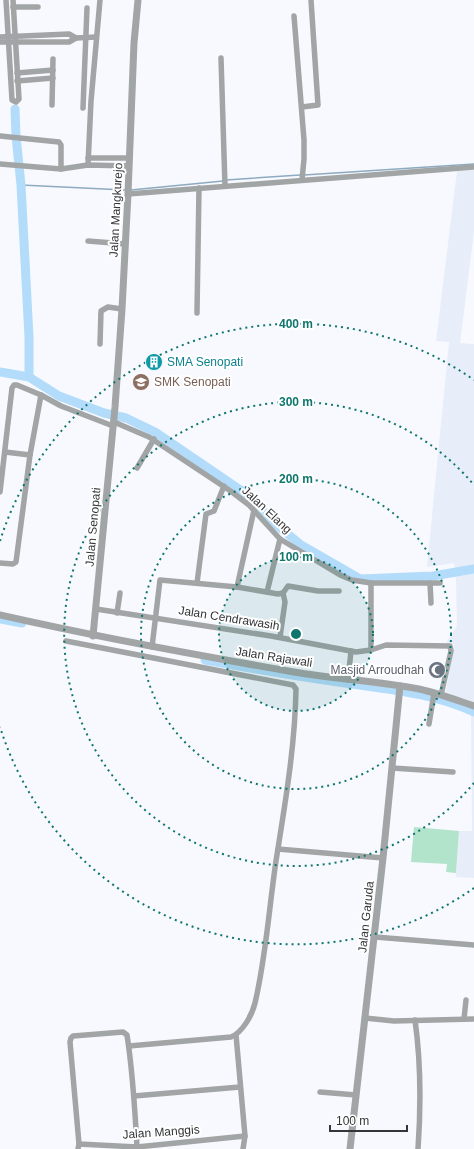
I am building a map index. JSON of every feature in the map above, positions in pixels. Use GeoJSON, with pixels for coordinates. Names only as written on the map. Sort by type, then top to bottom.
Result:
{"type":"FeatureCollection","features":[{"type":"Feature","properties":{"kind":"street"},"geometry":{"type":"LineString","coordinates":[[6,0],[11,39],[18,81],[19,99],[15,102],[12,100],[11,39],[13,0]]}},
{"type":"Feature","properties":{"kind":"street"},"geometry":{"type":"LineString","coordinates":[[88,164],[91,101],[100,0]]}},
{"type":"Feature","properties":{"kind":"street","name":"Jalan Mangkurejo"},"geometry":{"type":"LineString","coordinates":[[114,423],[122,309],[135,30],[138,0]]}},
{"type":"Feature","properties":{"kind":"street"},"geometry":{"type":"LineString","coordinates":[[302,107],[318,105],[312,0]]}},
{"type":"Feature","properties":{"kind":"street"},"geometry":{"type":"LineString","coordinates":[[13,7],[38,7]]}},
{"type":"Feature","properties":{"kind":"street"},"geometry":{"type":"LineString","coordinates":[[83,108],[87,8]]}},
{"type":"Feature","properties":{"kind":"street"},"geometry":{"type":"LineString","coordinates":[[294,16],[302,107],[304,159],[302,177]]}},
{"type":"Feature","properties":{"kind":"street"},"geometry":{"type":"LineString","coordinates":[[0,42],[11,39],[69,34],[76,38],[96,36]]}},
{"type":"Feature","properties":{"kind":"street"},"geometry":{"type":"LineString","coordinates":[[0,36],[11,39]]}},
{"type":"Feature","properties":{"kind":"street"},"geometry":{"type":"LineString","coordinates":[[221,58],[224,183]]}},
{"type":"Feature","properties":{"kind":"street"},"geometry":{"type":"LineString","coordinates":[[52,105],[53,59]]}},
{"type":"Feature","properties":{"kind":"street"},"geometry":{"type":"LineString","coordinates":[[17,73],[53,70]]}},
{"type":"Feature","properties":{"kind":"street"},"geometry":{"type":"LineString","coordinates":[[18,81],[53,78]]}},
{"type":"Feature","properties":{"kind":"street"},"geometry":{"type":"LineString","coordinates":[[0,136],[23,137],[59,142],[61,145],[61,170]]}},
{"type":"Feature","properties":{"kind":"street"},"geometry":{"type":"LineString","coordinates":[[88,158],[129,162]]}},
{"type":"Feature","properties":{"kind":"street"},"geometry":{"type":"LineString","coordinates":[[0,164],[61,170],[88,164],[129,162]]}},
{"type":"Feature","properties":{"kind":"street"},"geometry":{"type":"LineString","coordinates":[[128,190],[199,188],[224,183],[302,177],[474,167]]}},
{"type":"Feature","properties":{"kind":"street"},"geometry":{"type":"LineString","coordinates":[[197,313],[199,188]]}},
{"type":"Feature","properties":{"kind":"street"},"geometry":{"type":"LineString","coordinates":[[88,241],[125,244]]}},
{"type":"Feature","properties":{"kind":"street"},"geometry":{"type":"LineString","coordinates":[[100,344],[101,311],[108,307],[122,309]]}},
{"type":"Feature","properties":{"kind":"street","name":"Jalan Elang"},"geometry":{"type":"LineString","coordinates":[[5,452],[13,387],[17,385],[41,395],[61,406],[137,431],[154,439],[239,496],[280,538],[340,575],[352,580],[371,583],[440,582]]}},
{"type":"Feature","properties":{"kind":"street"},"geometry":{"type":"LineString","coordinates":[[0,562],[13,564],[16,562],[30,455],[41,395]]}},
{"type":"Feature","properties":{"kind":"street","name":"Jalan Senopati"},"geometry":{"type":"LineString","coordinates":[[93,636],[114,423]]}},
{"type":"Feature","properties":{"kind":"street"},"geometry":{"type":"LineString","coordinates":[[137,468],[154,439]]}},
{"type":"Feature","properties":{"kind":"street"},"geometry":{"type":"LineString","coordinates":[[0,492],[5,452],[30,455]]}},
{"type":"Feature","properties":{"kind":"street"},"geometry":{"type":"LineString","coordinates":[[197,583],[206,514],[214,511],[224,486]]}},
{"type":"Feature","properties":{"kind":"street"},"geometry":{"type":"LineString","coordinates":[[237,588],[254,510]]}},
{"type":"Feature","properties":{"kind":"street"},"geometry":{"type":"LineString","coordinates":[[266,592],[280,538]]}},
{"type":"Feature","properties":{"kind":"street"},"geometry":{"type":"LineString","coordinates":[[152,647],[159,581],[161,579],[278,594],[284,593]]}},
{"type":"Feature","properties":{"kind":"street"},"geometry":{"type":"LineString","coordinates":[[430,582],[431,603]]}},
{"type":"Feature","properties":{"kind":"street"},"geometry":{"type":"LineString","coordinates":[[371,583],[371,650]]}},
{"type":"Feature","properties":{"kind":"street"},"geometry":{"type":"LineString","coordinates":[[280,637],[285,602],[284,593],[286,587],[288,586],[318,591],[339,591]]}},
{"type":"Feature","properties":{"kind":"street"},"geometry":{"type":"LineString","coordinates":[[117,613],[120,593]]}},
{"type":"Feature","properties":{"kind":"street","name":"Jalan Cendrawasih"},"geometry":{"type":"LineString","coordinates":[[96,609],[280,637],[360,652],[386,645],[451,647],[441,695]]}},
{"type":"Feature","properties":{"kind":"street","name":"Jalan Rajawali"},"geometry":{"type":"LineString","coordinates":[[0,615],[93,636],[348,680],[433,698],[441,695],[474,706]]}},
{"type":"Feature","properties":{"kind":"street"},"geometry":{"type":"LineString","coordinates":[[66,640],[295,686],[296,713],[292,759],[261,973],[254,1003],[248,1019],[236,1035],[227,1038],[129,1046]]}},
{"type":"Feature","properties":{"kind":"street"},"geometry":{"type":"LineString","coordinates":[[348,680],[351,651]]}},
{"type":"Feature","properties":{"kind":"street","name":"Jalan Garuda"},"geometry":{"type":"LineString","coordinates":[[350,1149],[375,937],[399,691]]}},
{"type":"Feature","properties":{"kind":"street"},"geometry":{"type":"LineString","coordinates":[[429,724],[433,698]]}},
{"type":"Feature","properties":{"kind":"street"},"geometry":{"type":"LineString","coordinates":[[392,768],[453,772]]}},
{"type":"Feature","properties":{"kind":"street"},"geometry":{"type":"LineString","coordinates":[[278,849],[383,858]]}},
{"type":"Feature","properties":{"kind":"street"},"geometry":{"type":"LineString","coordinates":[[375,937],[474,945]]}},
{"type":"Feature","properties":{"kind":"street"},"geometry":{"type":"LineString","coordinates":[[464,1019],[466,1000]]}},
{"type":"Feature","properties":{"kind":"street"},"geometry":{"type":"LineString","coordinates":[[365,1018],[394,1021],[474,1019]]}},
{"type":"Feature","properties":{"kind":"street"},"geometry":{"type":"LineString","coordinates":[[415,1020],[419,1057],[420,1091],[418,1149]]}},
{"type":"Feature","properties":{"kind":"street"},"geometry":{"type":"LineString","coordinates":[[79,1146],[70,1042],[71,1038],[73,1036],[123,1032],[126,1033],[129,1046],[137,1147]]}},
{"type":"Feature","properties":{"kind":"street"},"geometry":{"type":"LineString","coordinates":[[236,1035],[245,1136],[243,1149]]}},
{"type":"Feature","properties":{"kind":"street"},"geometry":{"type":"LineString","coordinates":[[134,1096],[240,1087]]}},
{"type":"Feature","properties":{"kind":"street"},"geometry":{"type":"LineString","coordinates":[[320,1092],[356,1095]]}},
{"type":"Feature","properties":{"kind":"street","name":"Jalan Manggis"},"geometry":{"type":"LineString","coordinates":[[79,1146],[137,1147],[245,1136]]}},
{"type":"Feature","properties":{"kind":"shaded area"},"geometry":{"type":"Polygon","coordinates":[[[474,170],[474,231],[460,343],[474,344],[474,878],[456,877],[459,831],[472,831],[471,706],[445,696],[454,644],[446,643],[457,626],[454,563],[427,567],[449,342],[436,341],[457,171],[474,170]]]}},
{"type":"Feature","properties":{"kind":"green space"},"geometry":{"type":"Polygon","coordinates":[[[414,827],[459,831],[456,873],[446,872],[447,864],[411,862],[414,827]]]}},
{"type":"Feature","properties":{"kind":"waterway"},"geometry":{"type":"LineString","coordinates":[[15,109],[21,185],[29,337],[29,377]]}},
{"type":"Feature","properties":{"kind":"waterway"},"geometry":{"type":"LineString","coordinates":[[304,175],[474,164]]}},
{"type":"Feature","properties":{"kind":"waterway"},"geometry":{"type":"LineString","coordinates":[[226,180],[300,175]]}},
{"type":"Feature","properties":{"kind":"waterway"},"geometry":{"type":"LineString","coordinates":[[131,190],[223,181]]}},
{"type":"Feature","properties":{"kind":"waterway"},"geometry":{"type":"LineString","coordinates":[[21,185],[125,190]]}},
{"type":"Feature","properties":{"kind":"waterway"},"geometry":{"type":"LineString","coordinates":[[0,372],[29,377],[59,396],[104,413],[126,418],[155,432],[252,498],[273,522],[301,545],[360,579],[433,576],[474,569]]}},
{"type":"Feature","properties":{"kind":"waterway"},"geometry":{"type":"LineString","coordinates":[[0,619],[22,623]]}},
{"type":"Feature","properties":{"kind":"waterway"},"geometry":{"type":"LineString","coordinates":[[205,660],[288,675],[407,692],[458,705],[474,712]]}},
{"type":"Feature","properties":{"kind":"place","name":"SMA Senopati"},"geometry":{"type":"Point","coordinates":[154,362]}},
{"type":"Feature","properties":{"kind":"place","name":"SMK Senopati"},"geometry":{"type":"Point","coordinates":[141,382]}},
{"type":"Feature","properties":{"kind":"place","name":"Masjid Arroudhah"},"geometry":{"type":"Point","coordinates":[437,670]}}]}
